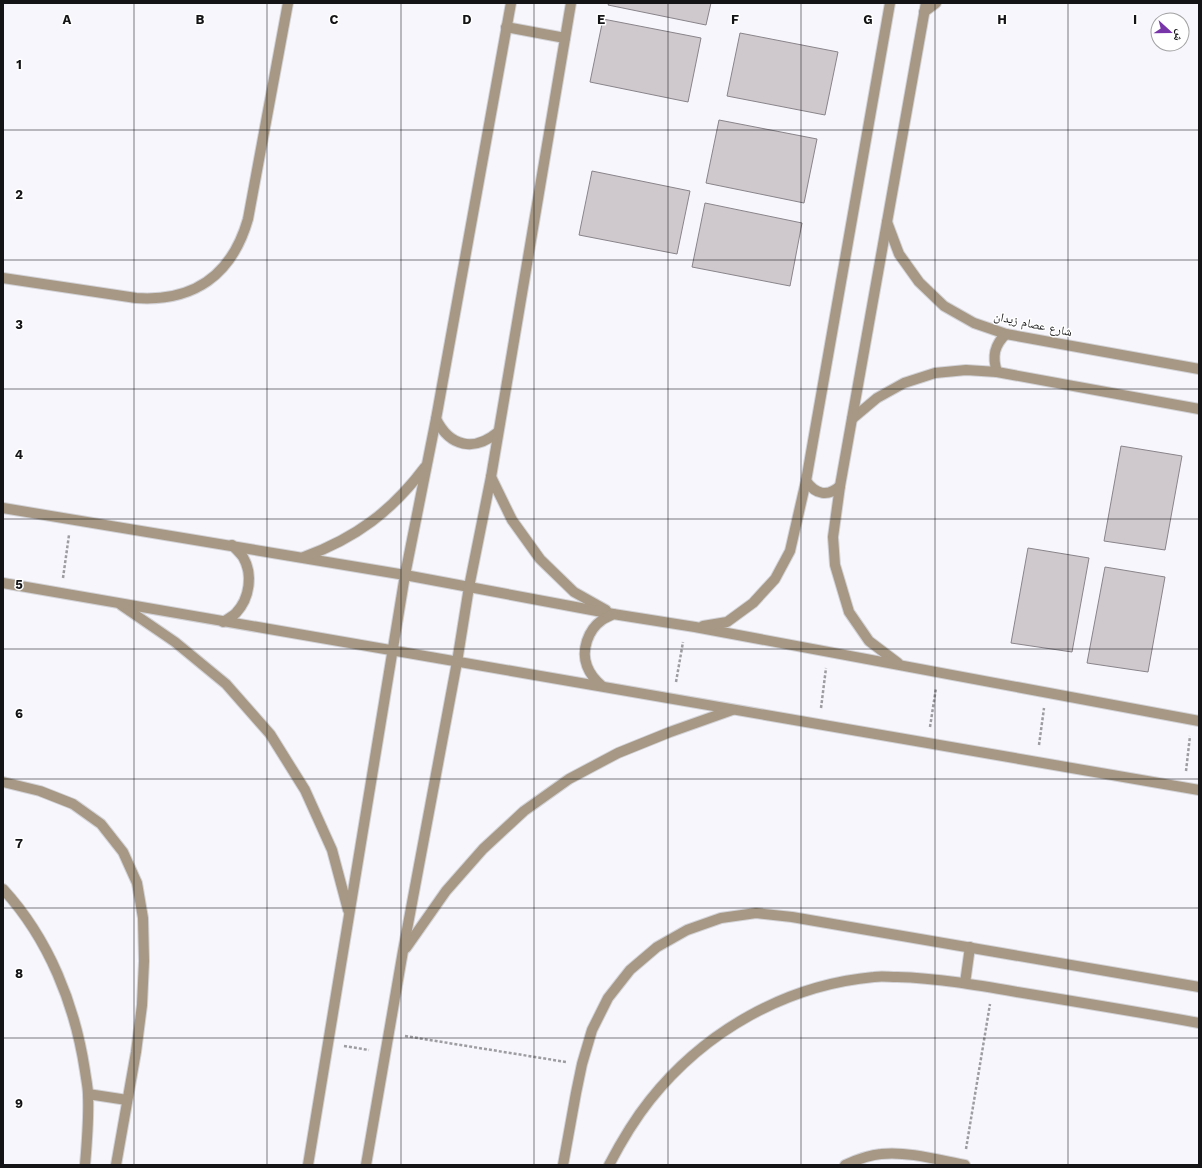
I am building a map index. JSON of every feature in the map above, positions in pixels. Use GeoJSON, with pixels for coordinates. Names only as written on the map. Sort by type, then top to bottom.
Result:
{"type":"FeatureCollection","features":[{"type":"Feature","properties":{"kind":"street"},"geometry":{"type":"LineString","coordinates":[[3,278],[136,298],[152,299],[169,298],[185,293],[214,277],[236,251],[243,236],[248,219],[288,3]]}},
{"type":"Feature","properties":{"kind":"street"},"geometry":{"type":"LineString","coordinates":[[308,1165],[406,575],[428,463],[511,3]]}},
{"type":"Feature","properties":{"kind":"street"},"geometry":{"type":"LineString","coordinates":[[366,1165],[403,951],[457,662],[469,587],[491,477],[571,3]]}},
{"type":"Feature","properties":{"kind":"street"},"geometry":{"type":"LineString","coordinates":[[690,626],[726,622],[753,603],[775,579],[790,550],[806,481],[890,3]]}},
{"type":"Feature","properties":{"kind":"street"},"geometry":{"type":"LineString","coordinates":[[901,665],[868,642],[849,612],[835,565],[833,536],[840,486],[925,8],[936,3]]}},
{"type":"Feature","properties":{"kind":"street"},"geometry":{"type":"LineString","coordinates":[[506,27],[565,38]]}},
{"type":"Feature","properties":{"kind":"street","name":"شارع عصام زيدان"},"geometry":{"type":"LineString","coordinates":[[887,222],[899,254],[919,282],[944,306],[974,323],[1006,334],[1199,369]]}},
{"type":"Feature","properties":{"kind":"street"},"geometry":{"type":"LineString","coordinates":[[998,372],[994,364],[994,355],[1000,339],[1006,334]]}},
{"type":"Feature","properties":{"kind":"street"},"geometry":{"type":"LineString","coordinates":[[852,419],[877,398],[904,383],[935,373],[966,370],[998,372],[1199,409]]}},
{"type":"Feature","properties":{"kind":"street"},"geometry":{"type":"LineString","coordinates":[[436,419],[441,429],[448,437],[458,442],[469,444],[480,443],[490,439],[498,432]]}},
{"type":"Feature","properties":{"kind":"street"},"geometry":{"type":"LineString","coordinates":[[302,557],[324,550],[364,528],[399,499],[428,463]]}},
{"type":"Feature","properties":{"kind":"street"},"geometry":{"type":"LineString","coordinates":[[491,477],[512,520],[540,559],[574,592],[613,614]]}},
{"type":"Feature","properties":{"kind":"street"},"geometry":{"type":"LineString","coordinates":[[806,481],[815,491],[822,493],[829,493],[840,486]]}},
{"type":"Feature","properties":{"kind":"street"},"geometry":{"type":"LineString","coordinates":[[3,508],[406,575],[1196,720]]}},
{"type":"Feature","properties":{"kind":"street"},"geometry":{"type":"LineString","coordinates":[[224,622],[236,613],[245,600],[249,586],[249,571],[243,557],[232,545]]}},
{"type":"Feature","properties":{"kind":"street"},"geometry":{"type":"LineString","coordinates":[[3,583],[1199,790]]}},
{"type":"Feature","properties":{"kind":"street"},"geometry":{"type":"LineString","coordinates":[[118,603],[175,642],[226,684],[270,734],[305,790],[332,850],[349,914]]}},
{"type":"Feature","properties":{"kind":"street"},"geometry":{"type":"LineString","coordinates":[[602,686],[593,677],[587,666],[585,653],[587,641],[593,629],[602,620],[613,614]]}},
{"type":"Feature","properties":{"kind":"street"},"geometry":{"type":"LineString","coordinates":[[403,951],[446,891],[483,849],[524,811],[569,779],[618,752],[734,710]]}},
{"type":"Feature","properties":{"kind":"street"},"geometry":{"type":"LineString","coordinates":[[3,782],[40,791],[73,804],[101,824],[123,852],[137,883],[143,918],[144,962],[142,1005],[136,1052],[116,1165]]}},
{"type":"Feature","properties":{"kind":"street"},"geometry":{"type":"LineString","coordinates":[[3,890],[14,901],[43,945],[66,992],[81,1042],[88,1094],[88,1140],[84,1165]]}},
{"type":"Feature","properties":{"kind":"street"},"geometry":{"type":"LineString","coordinates":[[564,1165],[582,1064],[592,1030],[608,998],[630,970],[657,947],[687,930],[721,918],[756,913],[792,916],[1199,987]]}},
{"type":"Feature","properties":{"kind":"street"},"geometry":{"type":"LineString","coordinates":[[965,983],[970,947]]}},
{"type":"Feature","properties":{"kind":"street"},"geometry":{"type":"LineString","coordinates":[[609,1165],[625,1135],[650,1100],[680,1067],[714,1037],[752,1013],[793,995],[831,983],[867,978],[921,977],[992,987],[1199,1023]]}},
{"type":"Feature","properties":{"kind":"street"},"geometry":{"type":"LineString","coordinates":[[88,1094],[127,1100]]}},
{"type":"Feature","properties":{"kind":"street"},"geometry":{"type":"LineString","coordinates":[[845,1165],[857,1160],[881,1154],[914,1155],[946,1164],[964,1165]]}},
{"type":"Feature","properties":{"kind":"path"},"geometry":{"type":"LineString","coordinates":[[61,593],[71,519]]}},
{"type":"Feature","properties":{"kind":"path"},"geometry":{"type":"LineString","coordinates":[[673,699],[690,626]]}},
{"type":"Feature","properties":{"kind":"path"},"geometry":{"type":"LineString","coordinates":[[818,724],[828,652]]}},
{"type":"Feature","properties":{"kind":"path"},"geometry":{"type":"LineString","coordinates":[[928,743],[939,672]]}},
{"type":"Feature","properties":{"kind":"path"},"geometry":{"type":"LineString","coordinates":[[1036,762],[1046,692]]}},
{"type":"Feature","properties":{"kind":"path"},"geometry":{"type":"LineString","coordinates":[[1184,788],[1196,720]]}},
{"type":"Feature","properties":{"kind":"path"},"geometry":{"type":"LineString","coordinates":[[964,1165],[992,987]]}},
{"type":"Feature","properties":{"kind":"path"},"geometry":{"type":"LineString","coordinates":[[389,1034],[582,1064]]}},
{"type":"Feature","properties":{"kind":"path"},"geometry":{"type":"LineString","coordinates":[[328,1044],[386,1052]]}},
{"type":"Feature","properties":{"kind":"building"},"geometry":{"type":"Polygon","coordinates":[[[609,3],[711,3],[706,25],[608,5],[609,3]]]}},
{"type":"Feature","properties":{"kind":"building"},"geometry":{"type":"Polygon","coordinates":[[[603,19],[701,38],[688,102],[590,82],[603,19]]]}},
{"type":"Feature","properties":{"kind":"building"},"geometry":{"type":"Polygon","coordinates":[[[740,33],[838,52],[825,115],[727,96],[740,33]]]}},
{"type":"Feature","properties":{"kind":"building"},"geometry":{"type":"Polygon","coordinates":[[[719,120],[817,139],[804,203],[706,183],[719,120]]]}},
{"type":"Feature","properties":{"kind":"building"},"geometry":{"type":"Polygon","coordinates":[[[592,171],[690,191],[677,254],[579,235],[592,171]]]}},
{"type":"Feature","properties":{"kind":"building"},"geometry":{"type":"Polygon","coordinates":[[[705,203],[802,223],[790,286],[692,267],[705,203]]]}},
{"type":"Feature","properties":{"kind":"building"},"geometry":{"type":"Polygon","coordinates":[[[1121,446],[1182,456],[1165,550],[1104,541],[1121,446]]]}},
{"type":"Feature","properties":{"kind":"building"},"geometry":{"type":"Polygon","coordinates":[[[1028,548],[1089,558],[1072,652],[1011,643],[1028,548]]]}},
{"type":"Feature","properties":{"kind":"building"},"geometry":{"type":"Polygon","coordinates":[[[1105,567],[1165,577],[1148,672],[1087,663],[1105,567]]]}}]}
